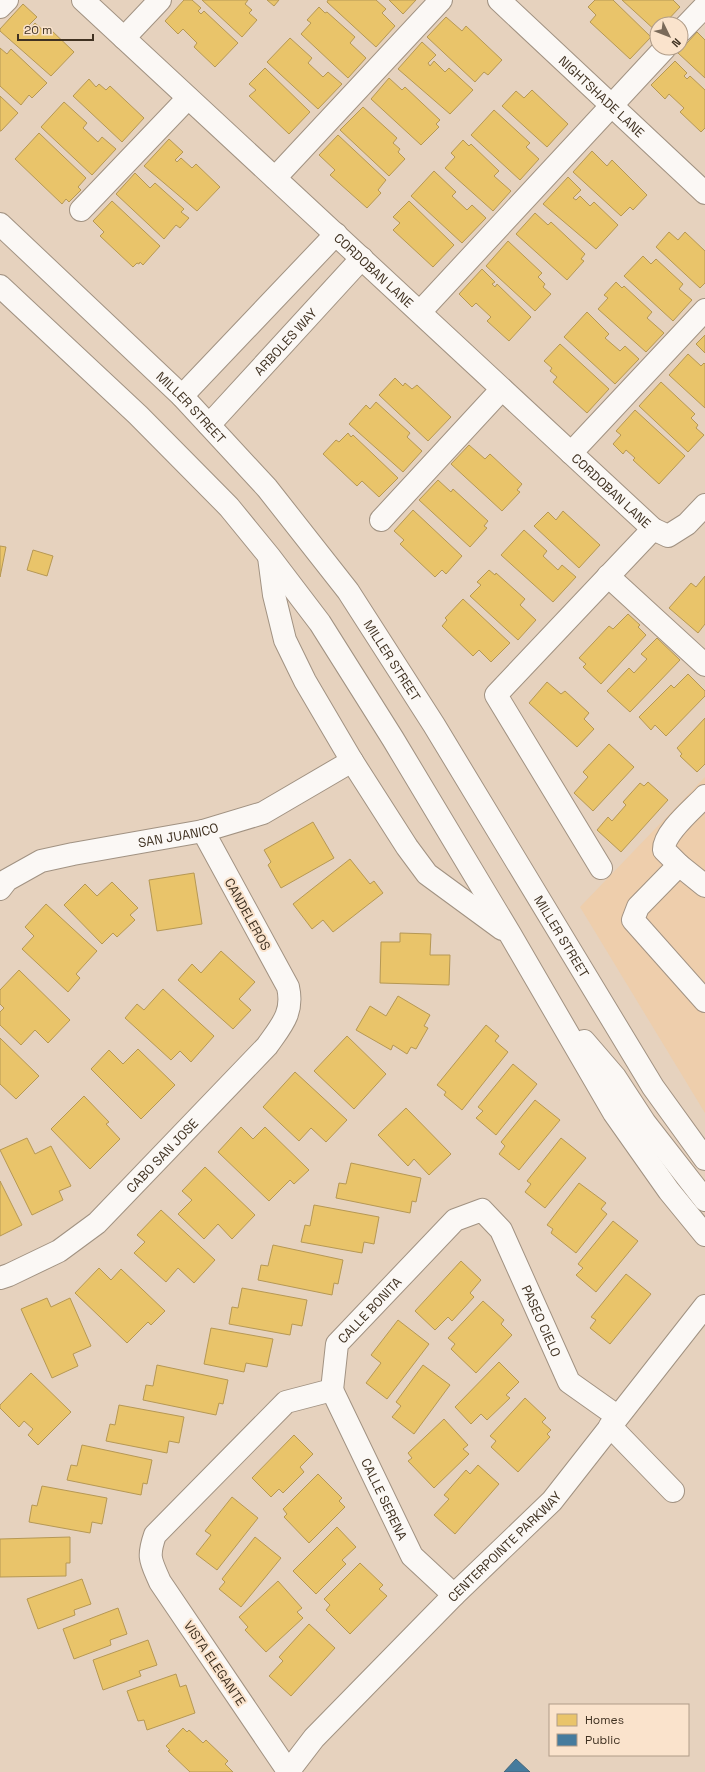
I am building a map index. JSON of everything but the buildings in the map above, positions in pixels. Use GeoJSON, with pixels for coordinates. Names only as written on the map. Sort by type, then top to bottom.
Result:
{"type":"FeatureCollection","features":[{"type":"Feature","properties":{"kind":"street"},"geometry":{"type":"LineString","coordinates":[[0,7],[7,0]]}},
{"type":"Feature","properties":{"kind":"street","name":"CORDOBAN LANE"},"geometry":{"type":"LineString","coordinates":[[83,0],[571,453],[661,532]]}},
{"type":"Feature","properties":{"kind":"street"},"geometry":{"type":"LineString","coordinates":[[124,38],[160,0]]}},
{"type":"Feature","properties":{"kind":"street"},"geometry":{"type":"LineString","coordinates":[[275,178],[441,0]]}},
{"type":"Feature","properties":{"kind":"street","name":"NIGHTSHADE LANE"},"geometry":{"type":"LineString","coordinates":[[499,0],[705,193]]}},
{"type":"Feature","properties":{"kind":"street"},"geometry":{"type":"LineString","coordinates":[[689,23],[705,6]]}},
{"type":"Feature","properties":{"kind":"street"},"geometry":{"type":"LineString","coordinates":[[420,312],[659,56]]}},
{"type":"Feature","properties":{"kind":"street"},"geometry":{"type":"LineString","coordinates":[[81,210],[188,98]]}},
{"type":"Feature","properties":{"kind":"street","name":"MILLER STREET"},"geometry":{"type":"LineString","coordinates":[[0,224],[182,396],[267,488],[348,591],[434,724],[653,1087],[705,1159]]}},
{"type":"Feature","properties":{"kind":"street"},"geometry":{"type":"LineString","coordinates":[[182,396],[336,234]]}},
{"type":"Feature","properties":{"kind":"street","name":"ARBOLES WAY"},"geometry":{"type":"LineString","coordinates":[[209,425],[362,258]]}},
{"type":"Feature","properties":{"kind":"street"},"geometry":{"type":"LineString","coordinates":[[0,286],[138,415],[229,507],[269,556],[320,623],[393,739],[510,934],[614,1113],[669,1191],[705,1235]]}},
{"type":"Feature","properties":{"kind":"street"},"geometry":{"type":"LineString","coordinates":[[571,453],[705,310]]}},
{"type":"Feature","properties":{"kind":"street"},"geometry":{"type":"LineString","coordinates":[[381,520],[502,389]]}},
{"type":"Feature","properties":{"kind":"street"},"geometry":{"type":"LineString","coordinates":[[601,868],[496,695],[608,576],[661,532],[687,524],[705,504]]}},
{"type":"Feature","properties":{"kind":"street"},"geometry":{"type":"LineString","coordinates":[[269,556],[274,595],[285,640],[304,681],[407,848],[427,874],[510,934]]}},
{"type":"Feature","properties":{"kind":"street"},"geometry":{"type":"LineString","coordinates":[[608,576],[705,665]]}},
{"type":"Feature","properties":{"kind":"street","name":"SAN JUANICO"},"geometry":{"type":"LineString","coordinates":[[0,889],[7,880],[41,861],[202,831],[263,813],[352,761]]}},
{"type":"Feature","properties":{"kind":"street"},"geometry":{"type":"LineString","coordinates":[[705,796],[669,834],[663,843],[664,850],[679,865],[705,886]]}},
{"type":"Feature","properties":{"kind":"street","name":"CANDELEROS"},"geometry":{"type":"LineString","coordinates":[[202,831],[288,987],[290,997]]}},
{"type":"Feature","properties":{"kind":"street"},"geometry":{"type":"LineString","coordinates":[[679,865],[638,907],[633,920],[705,1001]]}},
{"type":"Feature","properties":{"kind":"street","name":"CABO SAN JOSE"},"geometry":{"type":"LineString","coordinates":[[0,1278],[9,1276],[59,1251],[97,1223],[267,1046],[287,1016],[290,997]]}},
{"type":"Feature","properties":{"kind":"street"},"geometry":{"type":"LineString","coordinates":[[550,1002],[615,1077],[645,1124],[705,1200]]}},
{"type":"Feature","properties":{"kind":"street","name":"CALLE BONITA"},"geometry":{"type":"LineString","coordinates":[[332,1390],[337,1344],[455,1220],[482,1210]]}},
{"type":"Feature","properties":{"kind":"street","name":"PASEO CIELO"},"geometry":{"type":"LineString","coordinates":[[482,1210],[501,1230],[569,1382],[613,1421],[673,1491]]}},
{"type":"Feature","properties":{"kind":"street","name":"CENTERPOINTE PARKWAY"},"geometry":{"type":"LineString","coordinates":[[288,1772],[314,1738],[454,1594],[552,1501],[613,1421],[705,1306]]}},
{"type":"Feature","properties":{"kind":"street","name":"VISTA ELEGANTE"},"geometry":{"type":"LineString","coordinates":[[288,1772],[160,1582],[150,1560],[150,1552],[155,1536],[286,1402],[332,1390]]}},
{"type":"Feature","properties":{"kind":"street","name":"CALLE SERENA"},"geometry":{"type":"LineString","coordinates":[[332,1390],[412,1556],[454,1594]]}},
{"type":"Feature","properties":{"kind":"shaded area"},"geometry":{"type":"Polygon","coordinates":[[[705,777],[705,1113],[580,907],[705,777]]]}}]}
